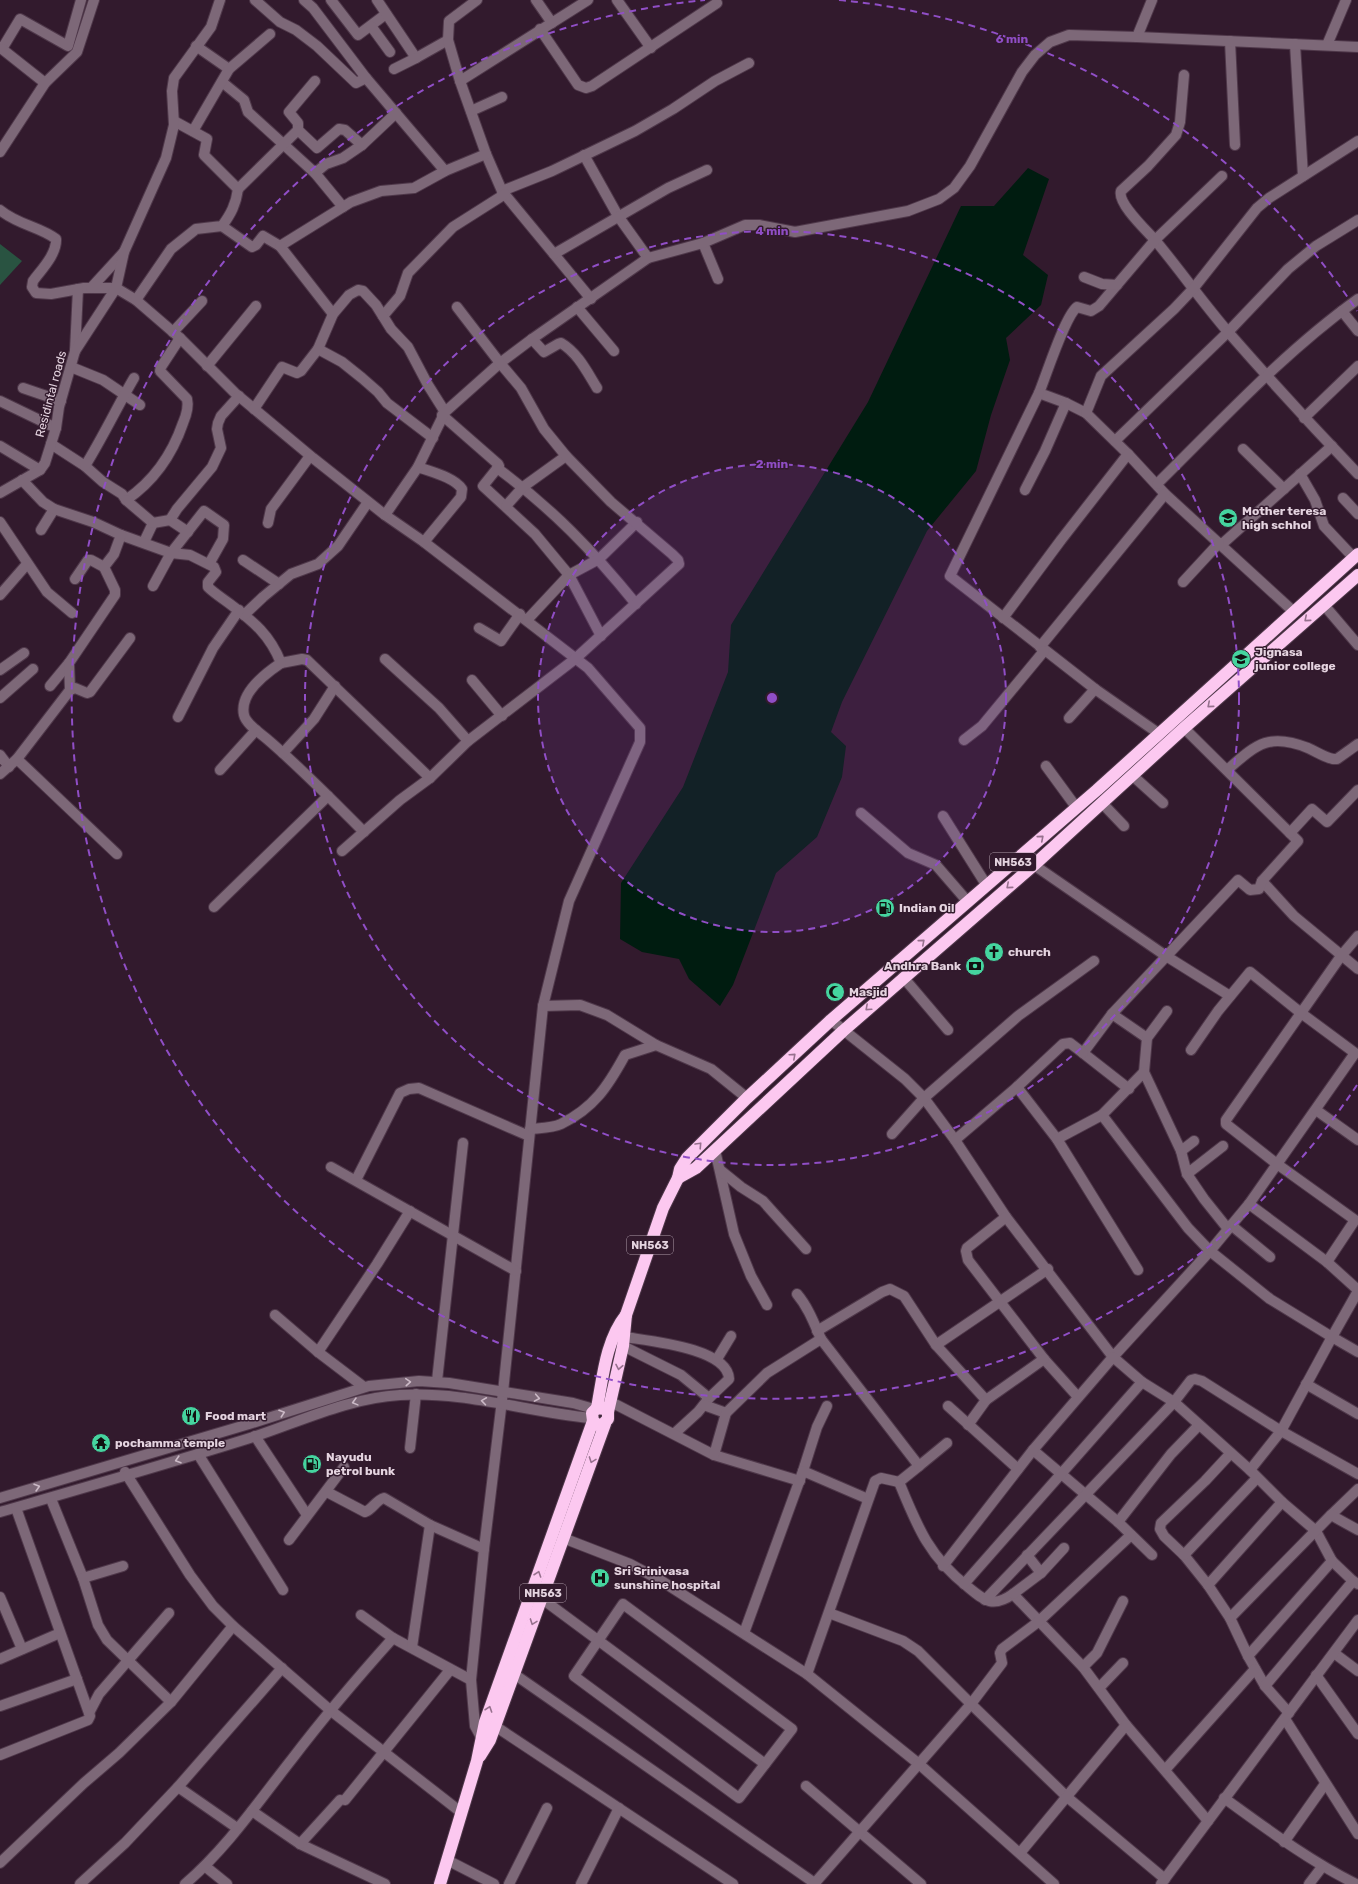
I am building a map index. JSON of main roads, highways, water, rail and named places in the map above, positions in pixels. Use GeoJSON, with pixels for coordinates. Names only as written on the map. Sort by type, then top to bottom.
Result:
{"type":"FeatureCollection","features":[{"type":"Feature","properties":{"kind":"highway","name":"NH563"},"geometry":{"type":"LineString","coordinates":[[485,1738],[495,1726],[563,1538],[600,1413],[624,1342],[626,1314],[662,1208],[678,1178],[680,1169],[687,1158],[747,1098],[831,1020],[1076,808],[1356,556]]}},
{"type":"Feature","properties":{"kind":"highway","name":"NH563"},"geometry":{"type":"LineString","coordinates":[[678,1178],[696,1168],[760,1106],[903,977],[1034,865],[1184,728],[1358,576]]}},
{"type":"Feature","properties":{"kind":"highway"},"geometry":{"type":"LineString","coordinates":[[1241,659],[1250,670]]}},
{"type":"Feature","properties":{"kind":"highway","name":"NH563"},"geometry":{"type":"LineString","coordinates":[[440,1884],[485,1738],[499,1682],[568,1494],[600,1413],[605,1363],[617,1326],[626,1314]]}},
{"type":"Feature","properties":{"kind":"place","name":"Mother teresa high schhol"},"geometry":{"type":"Point","coordinates":[1228,518]}},
{"type":"Feature","properties":{"kind":"place","name":"Jignasa junior college"},"geometry":{"type":"Point","coordinates":[1241,659]}},
{"type":"Feature","properties":{"kind":"place","name":"Indian Oil"},"geometry":{"type":"Point","coordinates":[885,908]}},
{"type":"Feature","properties":{"kind":"place","name":"church"},"geometry":{"type":"Point","coordinates":[994,952]}},
{"type":"Feature","properties":{"kind":"place","name":"Andhra Bank"},"geometry":{"type":"Point","coordinates":[975,966]}},
{"type":"Feature","properties":{"kind":"place","name":"Masjid"},"geometry":{"type":"Point","coordinates":[835,992]}},
{"type":"Feature","properties":{"kind":"place","name":"Food mart"},"geometry":{"type":"Point","coordinates":[191,1416]}},
{"type":"Feature","properties":{"kind":"place","name":"pochamma temple"},"geometry":{"type":"Point","coordinates":[101,1443]}},
{"type":"Feature","properties":{"kind":"place","name":"Nayudu petrol bunk"},"geometry":{"type":"Point","coordinates":[312,1464]}},
{"type":"Feature","properties":{"kind":"place","name":"Sri Srinivasa sunshine hospital"},"geometry":{"type":"Point","coordinates":[600,1578]}}]}
